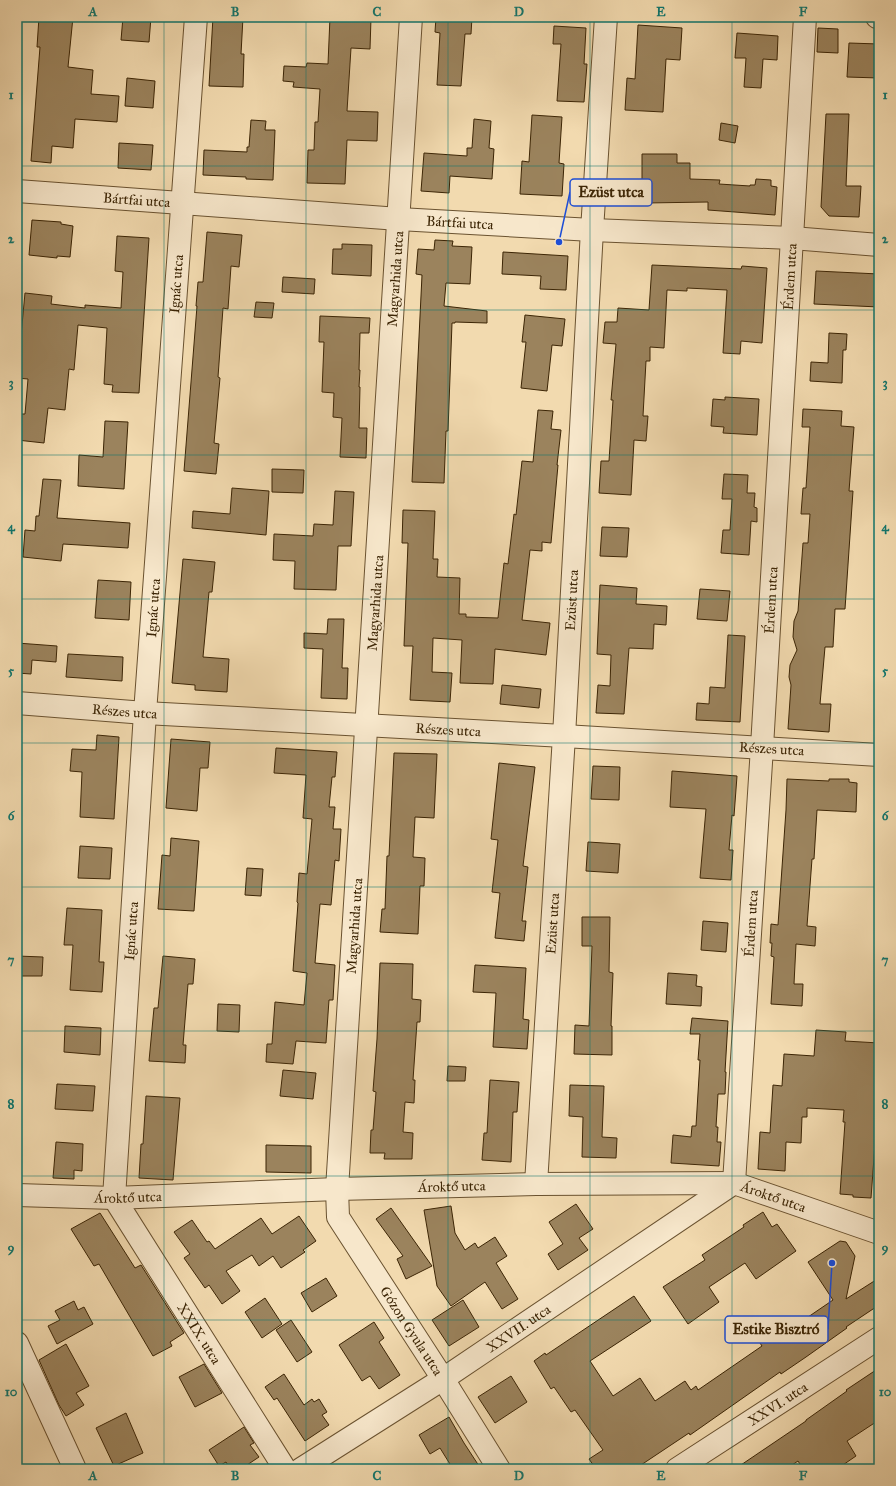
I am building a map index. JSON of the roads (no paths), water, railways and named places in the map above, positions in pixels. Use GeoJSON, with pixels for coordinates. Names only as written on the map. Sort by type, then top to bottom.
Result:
{"type":"FeatureCollection","features":[{"type":"Feature","properties":{"kind":"street","name":"Ignác utca"},"geometry":{"type":"LineString","coordinates":[[114,1198],[145,713],[196,17]]}},
{"type":"Feature","properties":{"kind":"street","name":"Magyarhida utca"},"geometry":{"type":"LineString","coordinates":[[337,1188],[411,17]]}},
{"type":"Feature","properties":{"kind":"street","name":"Ezüst utca"},"geometry":{"type":"LineString","coordinates":[[536,1184],[564,736],[592,230],[606,17]]}},
{"type":"Feature","properties":{"kind":"street","name":"Érdem utca"},"geometry":{"type":"LineString","coordinates":[[734,1184],[762,747],[805,17]]}},
{"type":"Feature","properties":{"kind":"street","name":"Bártfai utca"},"geometry":{"type":"LineString","coordinates":[[17,191],[399,219],[592,230],[792,238],[879,245]]}},
{"type":"Feature","properties":{"kind":"street","name":"Részes utca"},"geometry":{"type":"LineString","coordinates":[[17,703],[145,713],[762,747],[879,755]]}},
{"type":"Feature","properties":{"kind":"street","name":"Ároktő utca"},"geometry":{"type":"LineString","coordinates":[[17,1195],[114,1198],[337,1188],[536,1184],[734,1184],[879,1233]]}},
{"type":"Feature","properties":{"kind":"street","name":"XXVII. utca"},"geometry":{"type":"LineString","coordinates":[[301,1469],[442,1379],[734,1184]]}},
{"type":"Feature","properties":{"kind":"street","name":"Gózon Gyula utca"},"geometry":{"type":"LineString","coordinates":[[337,1188],[338,1217],[499,1469]]}},
{"type":"Feature","properties":{"kind":"street","name":"XXIX. utca"},"geometry":{"type":"LineString","coordinates":[[114,1198],[285,1469]]}},
{"type":"Feature","properties":{"kind":"street","name":"XXVI. utca"},"geometry":{"type":"LineString","coordinates":[[677,1469],[879,1338]]}},
{"type":"Feature","properties":{"kind":"street"},"geometry":{"type":"LineString","coordinates":[[17,1343],[75,1469]]}},
{"type":"Feature","properties":{"kind":"place","name":"Ezüst utca"},"geometry":{"type":"Point","coordinates":[559,242]}},
{"type":"Feature","properties":{"kind":"place","name":"Estike Bisztró"},"geometry":{"type":"Point","coordinates":[832,1263]}}]}
